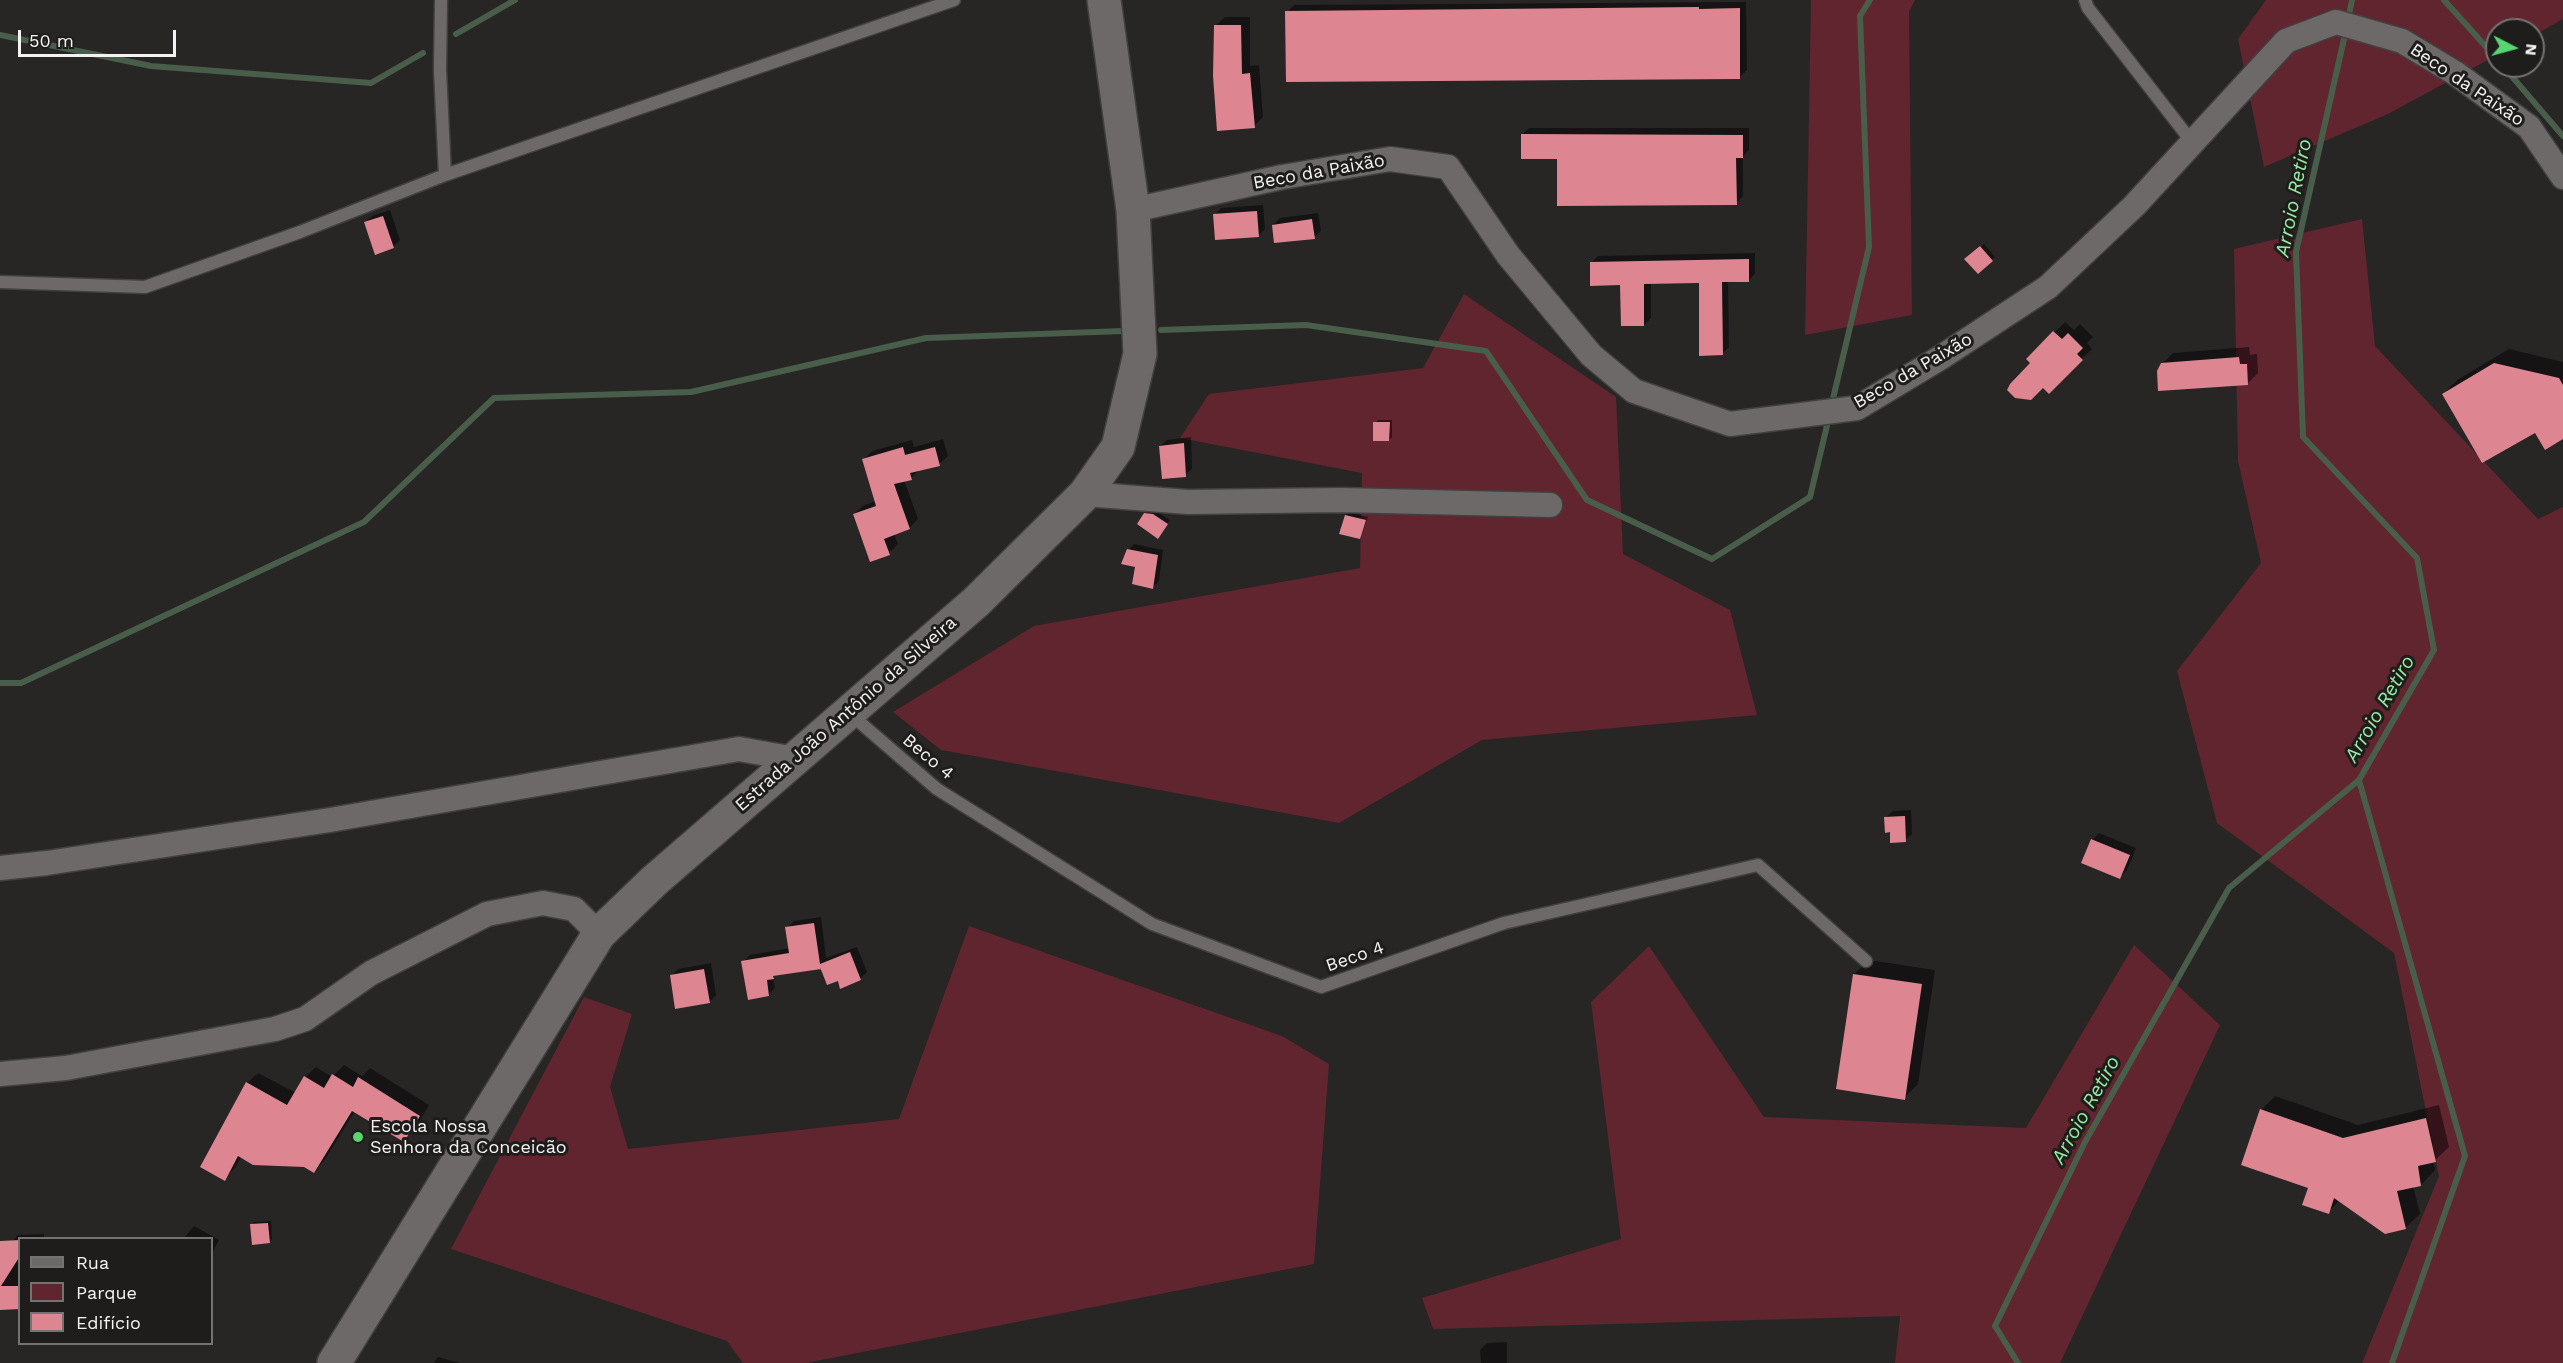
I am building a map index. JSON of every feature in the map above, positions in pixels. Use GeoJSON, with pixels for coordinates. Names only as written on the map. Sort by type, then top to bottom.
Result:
{"type":"FeatureCollection","features":[{"type":"Feature","properties":{"kind":"main road","name":"Estrada João Antônio da Silveira"},"geometry":{"type":"LineString","coordinates":[[334,1363],[599,934],[654,881],[976,602],[1085,494],[1118,447],[1140,354],[1133,210],[1104,0]]}},
{"type":"Feature","properties":{"kind":"street","name":"Beco da Paixão"},"geometry":{"type":"LineString","coordinates":[[1133,210],[1282,177],[1390,159],[1448,167],[1508,255],[1591,355],[1634,391],[1730,424],[1857,408],[1940,358],[2048,286],[2134,206],[2286,41],[2336,22],[2402,41],[2455,73],[2529,127],[2563,177]]}},
{"type":"Feature","properties":{"kind":"street"},"geometry":{"type":"LineString","coordinates":[[1085,494],[1188,502],[1341,500],[1550,505]]}},
{"type":"Feature","properties":{"kind":"street"},"geometry":{"type":"LineString","coordinates":[[0,868],[47,863],[330,820],[739,749],[795,759]]}},
{"type":"Feature","properties":{"kind":"street"},"geometry":{"type":"LineString","coordinates":[[0,1074],[66,1068],[275,1029],[305,1019],[371,973],[487,914],[543,903],[574,909],[599,934]]}},
{"type":"Feature","properties":{"kind":"lane"},"geometry":{"type":"LineString","coordinates":[[441,0],[440,70],[445,175]]}},
{"type":"Feature","properties":{"kind":"lane"},"geometry":{"type":"LineString","coordinates":[[0,282],[145,287],[300,232],[445,175],[954,0]]}},
{"type":"Feature","properties":{"kind":"lane"},"geometry":{"type":"LineString","coordinates":[[2085,0],[2088,8],[2192,142]]}},
{"type":"Feature","properties":{"kind":"lane","name":"Beco 4"},"geometry":{"type":"LineString","coordinates":[[849,712],[937,789],[1152,924],[1321,987],[1504,923],[1758,865],[1866,962]]}},
{"type":"Feature","properties":{"kind":"green space"},"geometry":{"type":"Polygon","coordinates":[[[1811,0],[1915,0],[1909,12],[1912,315],[1805,335],[1811,0]]]}},
{"type":"Feature","properties":{"kind":"green space"},"geometry":{"type":"Polygon","coordinates":[[[2266,0],[2563,0],[2563,19],[2545,29],[2545,18],[2485,18],[2485,61],[2388,114],[2264,167],[2238,39],[2266,0]]]}},
{"type":"Feature","properties":{"kind":"green space"},"geometry":{"type":"Polygon","coordinates":[[[2362,219],[2375,346],[2538,519],[2563,507],[2563,1363],[2362,1363],[2439,1176],[2394,953],[2217,823],[2177,671],[2261,563],[2238,461],[2234,249],[2362,219]]]}},
{"type":"Feature","properties":{"kind":"green space"},"geometry":{"type":"Polygon","coordinates":[[[1464,294],[1616,397],[1623,554],[1730,610],[1757,715],[1482,740],[1339,823],[941,750],[893,712],[1034,626],[1360,568],[1362,473],[1180,438],[1209,394],[1423,368],[1464,294]]]}},
{"type":"Feature","properties":{"kind":"green space"},"geometry":{"type":"Polygon","coordinates":[[[969,926],[1282,1036],[1329,1064],[1314,1264],[806,1363],[743,1363],[727,1341],[451,1249],[584,997],[632,1014],[610,1087],[628,1149],[899,1119],[969,926]]]}},
{"type":"Feature","properties":{"kind":"green space"},"geometry":{"type":"Polygon","coordinates":[[[2134,945],[2220,1025],[2060,1363],[1895,1363],[1900,1316],[1433,1329],[1422,1298],[1621,1239],[1591,1002],[1649,946],[1764,1117],[2026,1128],[2134,945]]]}},
{"type":"Feature","properties":{"kind":"building"},"geometry":{"type":"Polygon","coordinates":[[[1699,7],[1699,9],[1740,8],[1740,79],[1286,82],[1285,11],[1699,7]]]}},
{"type":"Feature","properties":{"kind":"building"},"geometry":{"type":"Polygon","coordinates":[[[1214,25],[1241,25],[1242,74],[1250,73],[1255,128],[1217,131],[1213,76],[1214,25]]]}},
{"type":"Feature","properties":{"kind":"building"},"geometry":{"type":"Polygon","coordinates":[[[1521,134],[1743,135],[1743,158],[1736,158],[1737,205],[1557,206],[1557,159],[1521,159],[1521,134]]]}},
{"type":"Feature","properties":{"kind":"building"},"geometry":{"type":"Polygon","coordinates":[[[1257,211],[1259,237],[1215,240],[1213,214],[1257,211]]]}},
{"type":"Feature","properties":{"kind":"building"},"geometry":{"type":"Polygon","coordinates":[[[383,216],[394,248],[375,255],[364,222],[383,216]]]}},
{"type":"Feature","properties":{"kind":"building"},"geometry":{"type":"Polygon","coordinates":[[[1312,219],[1315,239],[1274,243],[1272,225],[1312,219]]]}},
{"type":"Feature","properties":{"kind":"building"},"geometry":{"type":"Polygon","coordinates":[[[1980,246],[1993,261],[1978,274],[1964,259],[1980,246]]]}},
{"type":"Feature","properties":{"kind":"building"},"geometry":{"type":"Polygon","coordinates":[[[1749,259],[1749,282],[1722,282],[1723,355],[1699,356],[1699,283],[1644,284],[1644,326],[1621,326],[1620,285],[1590,286],[1590,262],[1749,259]]]}},
{"type":"Feature","properties":{"kind":"building"},"geometry":{"type":"Polygon","coordinates":[[[2053,331],[2062,339],[2068,333],[2083,348],[2077,354],[2083,360],[2049,394],[2043,388],[2031,400],[2015,398],[2007,390],[2010,384],[2030,363],[2026,359],[2053,331]]]}},
{"type":"Feature","properties":{"kind":"building"},"geometry":{"type":"Polygon","coordinates":[[[2239,357],[2240,364],[2247,364],[2248,385],[2158,391],[2157,371],[2161,363],[2239,357]]]}},
{"type":"Feature","properties":{"kind":"building"},"geometry":{"type":"Polygon","coordinates":[[[2494,363],[2559,378],[2563,385],[2563,439],[2545,450],[2535,433],[2482,463],[2442,394],[2494,363]]]}},
{"type":"Feature","properties":{"kind":"building"},"geometry":{"type":"Polygon","coordinates":[[[1373,422],[1390,422],[1389,441],[1373,441],[1373,422]]]}},
{"type":"Feature","properties":{"kind":"building"},"geometry":{"type":"Polygon","coordinates":[[[1184,443],[1186,477],[1162,479],[1159,446],[1184,443]]]}},
{"type":"Feature","properties":{"kind":"building"},"geometry":{"type":"Polygon","coordinates":[[[903,447],[905,455],[935,447],[940,466],[910,473],[912,480],[894,484],[910,529],[884,539],[890,555],[870,562],[853,514],[876,506],[862,459],[903,447]]]}},
{"type":"Feature","properties":{"kind":"building"},"geometry":{"type":"Polygon","coordinates":[[[1144,513],[1153,514],[1168,524],[1158,539],[1137,524],[1144,513]]]}},
{"type":"Feature","properties":{"kind":"building"},"geometry":{"type":"Polygon","coordinates":[[[1345,515],[1366,520],[1360,539],[1339,534],[1345,515]]]}},
{"type":"Feature","properties":{"kind":"building"},"geometry":{"type":"Polygon","coordinates":[[[1127,549],[1158,555],[1153,589],[1132,584],[1135,567],[1121,564],[1127,549]]]}},
{"type":"Feature","properties":{"kind":"building"},"geometry":{"type":"Polygon","coordinates":[[[1905,816],[1906,842],[1890,843],[1890,832],[1885,833],[1884,817],[1905,816]]]}},
{"type":"Feature","properties":{"kind":"building"},"geometry":{"type":"Polygon","coordinates":[[[2091,839],[2130,855],[2120,879],[2081,863],[2091,839]]]}},
{"type":"Feature","properties":{"kind":"building"},"geometry":{"type":"Polygon","coordinates":[[[814,923],[820,964],[850,952],[861,980],[840,989],[838,981],[827,985],[821,969],[773,976],[774,979],[767,980],[769,996],[748,1000],[741,961],[789,953],[785,927],[814,923]]]}},
{"type":"Feature","properties":{"kind":"building"},"geometry":{"type":"Polygon","coordinates":[[[704,969],[710,1003],[675,1009],[670,975],[704,969]]]}},
{"type":"Feature","properties":{"kind":"building"},"geometry":{"type":"Polygon","coordinates":[[[1853,974],[1922,984],[1905,1100],[1836,1089],[1853,974]]]}},
{"type":"Feature","properties":{"kind":"building"},"geometry":{"type":"Polygon","coordinates":[[[332,1074],[353,1087],[358,1077],[420,1116],[404,1142],[352,1111],[314,1173],[304,1167],[253,1165],[238,1156],[225,1181],[200,1167],[246,1082],[287,1105],[304,1076],[324,1088],[332,1074]]]}},
{"type":"Feature","properties":{"kind":"building"},"geometry":{"type":"Polygon","coordinates":[[[2260,1109],[2343,1138],[2426,1118],[2436,1162],[2418,1166],[2421,1186],[2397,1191],[2406,1229],[2385,1234],[2334,1198],[2329,1214],[2302,1205],[2308,1188],[2241,1165],[2260,1109]]]}},
{"type":"Feature","properties":{"kind":"building"},"geometry":{"type":"Polygon","coordinates":[[[268,1223],[270,1243],[252,1245],[250,1224],[268,1223]]]}},
{"type":"Feature","properties":{"kind":"building"},"geometry":{"type":"Polygon","coordinates":[[[18,1240],[18,1259],[1,1286],[18,1286],[18,1309],[0,1310],[0,1241],[18,1240]]]}},
{"type":"Feature","properties":{"kind":"waterway"},"geometry":{"type":"LineString","coordinates":[[456,34],[515,0]]}},
{"type":"Feature","properties":{"kind":"waterway"},"geometry":{"type":"LineString","coordinates":[[1831,407],[1869,247],[1860,16],[1870,0]]}},
{"type":"Feature","properties":{"kind":"waterway","name":"Arroio Retiro"},"geometry":{"type":"LineString","coordinates":[[2348,20],[2352,0]]}},
{"type":"Feature","properties":{"kind":"waterway"},"geometry":{"type":"LineString","coordinates":[[2444,0],[2485,46]]}},
{"type":"Feature","properties":{"kind":"waterway","name":"Arroio Retiro"},"geometry":{"type":"LineString","coordinates":[[2018,1363],[1995,1326],[2085,1142],[2229,888],[2359,780],[2434,650],[2417,558],[2303,437],[2296,252],[2346,30]]}},
{"type":"Feature","properties":{"kind":"waterway"},"geometry":{"type":"LineString","coordinates":[[0,35],[151,66],[371,83],[423,53]]}},
{"type":"Feature","properties":{"kind":"waterway"},"geometry":{"type":"LineString","coordinates":[[2513,78],[2563,136]]}},
{"type":"Feature","properties":{"kind":"waterway"},"geometry":{"type":"LineString","coordinates":[[1161,330],[1306,325],[1486,351],[1587,500],[1712,559],[1810,497],[1829,417]]}},
{"type":"Feature","properties":{"kind":"waterway"},"geometry":{"type":"LineString","coordinates":[[0,683],[21,683],[364,522],[494,398],[691,392],[926,338],[1124,331]]}},
{"type":"Feature","properties":{"kind":"waterway"},"geometry":{"type":"LineString","coordinates":[[2359,780],[2465,1156],[2392,1363]]}},
{"type":"Feature","properties":{"kind":"place","name":"Escola Nossa Senhora da Conceicão"},"geometry":{"type":"Point","coordinates":[358,1137]}}]}
